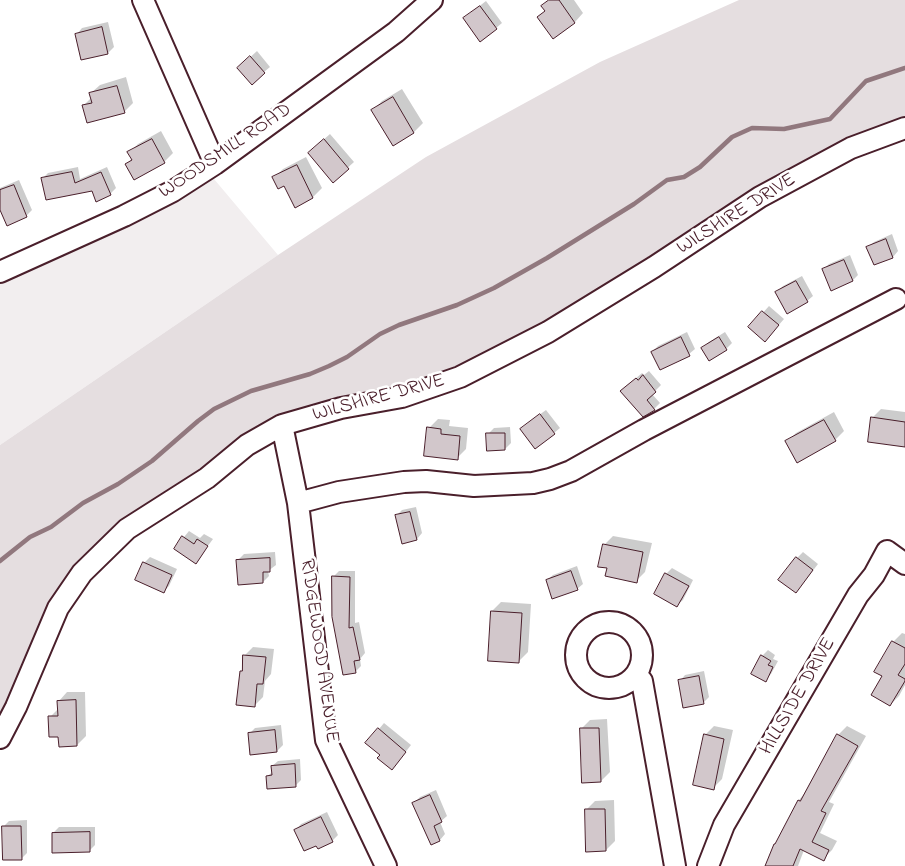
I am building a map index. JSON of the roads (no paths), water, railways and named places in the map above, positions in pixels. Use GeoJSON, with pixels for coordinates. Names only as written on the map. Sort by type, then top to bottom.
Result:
{"type":"FeatureCollection","features":[{"type":"Feature","properties":{"kind":"street"},"geometry":{"type":"LineString","coordinates":[[144,0],[216,164]]}},
{"type":"Feature","properties":{"kind":"street","name":"WOODSMILL ROAD"},"geometry":{"type":"LineString","coordinates":[[0,272],[124,216],[173,191],[216,164],[396,32],[432,0]]}},
{"type":"Feature","properties":{"kind":"street","name":"WILSHIRE DRIVE"},"geometry":{"type":"LineString","coordinates":[[0,738],[16,708],[58,608],[82,573],[127,529],[207,478],[246,445],[282,425],[341,408],[402,397],[460,377],[548,332],[654,267],[760,197],[852,148],[905,128]]}},
{"type":"Feature","properties":{"kind":"street"},"geometry":{"type":"LineString","coordinates":[[298,502],[339,492],[404,482],[426,481],[474,486],[533,483],[550,479],[571,471],[644,430],[896,299]]}},
{"type":"Feature","properties":{"kind":"street","name":"RIDGEWOOD AVENUE"},"geometry":{"type":"LineString","coordinates":[[282,425],[298,502],[326,740],[386,866]]}},
{"type":"Feature","properties":{"kind":"street","name":"HILLSIDE DRIVE"},"geometry":{"type":"LineString","coordinates":[[708,866],[724,825],[858,595],[874,575],[887,551],[905,564]]}},
{"type":"Feature","properties":{"kind":"street"},"geometry":{"type":"LineString","coordinates":[[636,674],[642,680],[675,866]]}},
{"type":"Feature","properties":{"kind":"waterway"},"geometry":{"type":"LineString","coordinates":[[0,561],[30,537],[51,527],[83,503],[118,484],[152,461],[214,409],[251,391],[310,374],[329,366],[347,357],[380,334],[399,325],[457,305],[494,288],[547,258],[634,204],[667,180],[684,177],[700,167],[732,137],[752,128],[784,129],[830,119],[866,81],[905,68]]}}]}
